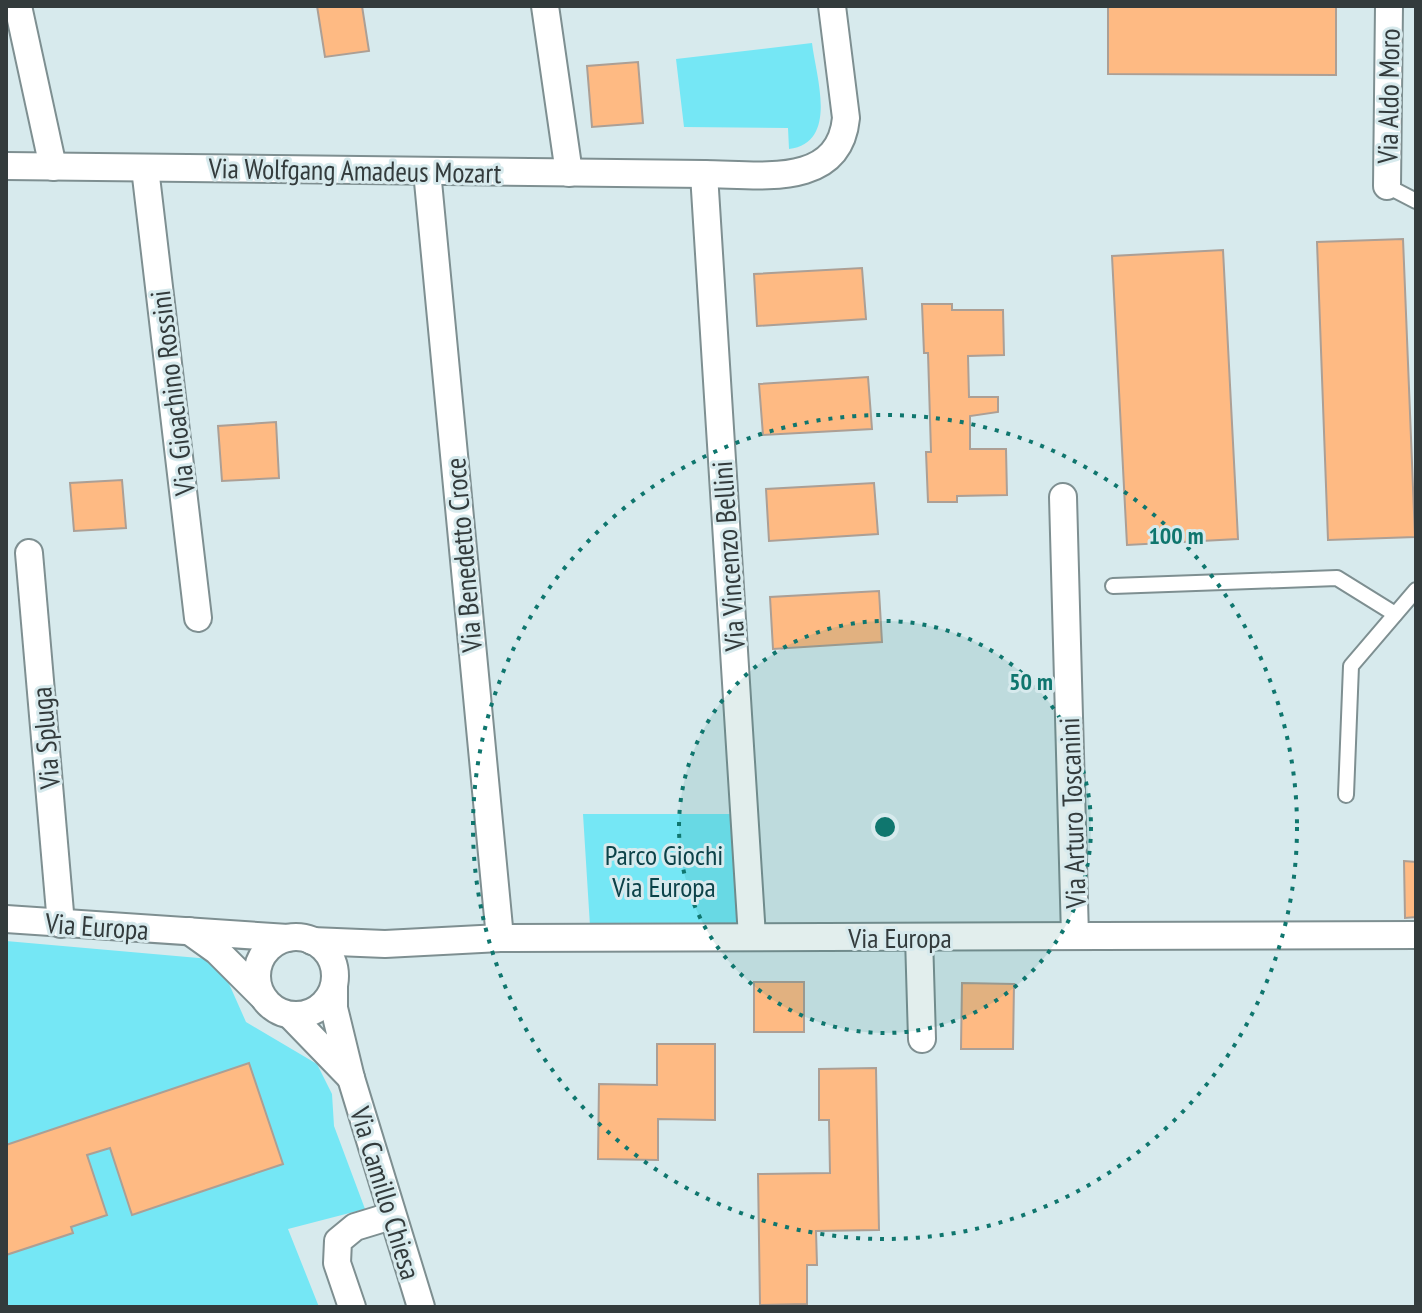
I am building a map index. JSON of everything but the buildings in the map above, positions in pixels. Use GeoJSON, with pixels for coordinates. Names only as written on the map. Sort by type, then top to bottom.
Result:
{"type":"FeatureCollection","features":[{"type":"Feature","properties":{"kind":"street"},"geometry":{"type":"LineString","coordinates":[[18,6],[53,167]]}},
{"type":"Feature","properties":{"kind":"street"},"geometry":{"type":"LineString","coordinates":[[545,6],[569,173]]}},
{"type":"Feature","properties":{"kind":"street","name":"Via Wolfgang Amadeus Mozart"},"geometry":{"type":"LineString","coordinates":[[6,166],[704,174],[807,170],[826,162],[838,149],[846,118],[832,6]]}},
{"type":"Feature","properties":{"kind":"street","name":"Via Aldo Moro"},"geometry":{"type":"LineString","coordinates":[[1387,186],[1389,6]]}},
{"type":"Feature","properties":{"kind":"street","name":"Via Gioachino Rossini"},"geometry":{"type":"LineString","coordinates":[[145,168],[198,618]]}},
{"type":"Feature","properties":{"kind":"street","name":"Via Benedetto Croce"},"geometry":{"type":"LineString","coordinates":[[427,171],[500,938]]}},
{"type":"Feature","properties":{"kind":"street","name":"Via Vincenzo Bellini"},"geometry":{"type":"LineString","coordinates":[[704,174],[752,937]]}},
{"type":"Feature","properties":{"kind":"street","name":"Via Arturo Toscanini"},"geometry":{"type":"LineString","coordinates":[[1063,497],[1075,936]]}},
{"type":"Feature","properties":{"kind":"street","name":"Via Spluga"},"geometry":{"type":"LineString","coordinates":[[29,553],[61,924]]}},
{"type":"Feature","properties":{"kind":"street","name":"Via Europa"},"geometry":{"type":"LineString","coordinates":[[6,919],[385,944],[500,938],[1416,935]]}},
{"type":"Feature","properties":{"kind":"street","name":"Via Europa"},"geometry":{"type":"LineString","coordinates":[[189,931],[217,951],[261,995]]}},
{"type":"Feature","properties":{"kind":"street"},"geometry":{"type":"LineString","coordinates":[[919,937],[922,1039]]}},
{"type":"Feature","properties":{"kind":"street"},"geometry":{"type":"LineString","coordinates":[[334,982],[330,957],[300,939],[267,949],[257,971],[261,995],[278,1012],[290,1015],[314,1011],[323,1005],[334,982],[385,944]]}},
{"type":"Feature","properties":{"kind":"street","name":"Via Camillo Chiesa"},"geometry":{"type":"LineString","coordinates":[[334,982],[334,1008],[351,1078],[421,1307]]}},
{"type":"Feature","properties":{"kind":"street","name":"Via Camillo Chiesa"},"geometry":{"type":"LineString","coordinates":[[290,1015],[351,1078]]}},
{"type":"Feature","properties":{"kind":"street"},"geometry":{"type":"LineString","coordinates":[[352,1307],[337,1263],[338,1241],[355,1227],[391,1216]]}},
{"type":"Feature","properties":{"kind":"lane"},"geometry":{"type":"LineString","coordinates":[[1387,186],[1416,201]]}},
{"type":"Feature","properties":{"kind":"lane"},"geometry":{"type":"LineString","coordinates":[[1113,586],[1337,578],[1395,614]]}},
{"type":"Feature","properties":{"kind":"lane"},"geometry":{"type":"LineString","coordinates":[[1346,795],[1351,666],[1416,590]]}},
{"type":"Feature","properties":{"kind":"green space"},"geometry":{"type":"Polygon","coordinates":[[[812,43],[821,106],[814,134],[805,144],[789,149],[788,128],[684,127],[676,59],[812,43]]]}},
{"type":"Feature","properties":{"kind":"green space","name":"Parco Giochi Via Europa"},"geometry":{"type":"Polygon","coordinates":[[[583,814],[738,814],[744,927],[590,926],[583,814]]]}},
{"type":"Feature","properties":{"kind":"green space"},"geometry":{"type":"Polygon","coordinates":[[[6,941],[210,959],[226,977],[246,1022],[317,1064],[332,1094],[334,1126],[365,1209],[288,1229],[319,1307],[6,1307],[6,941]]]}}]}
